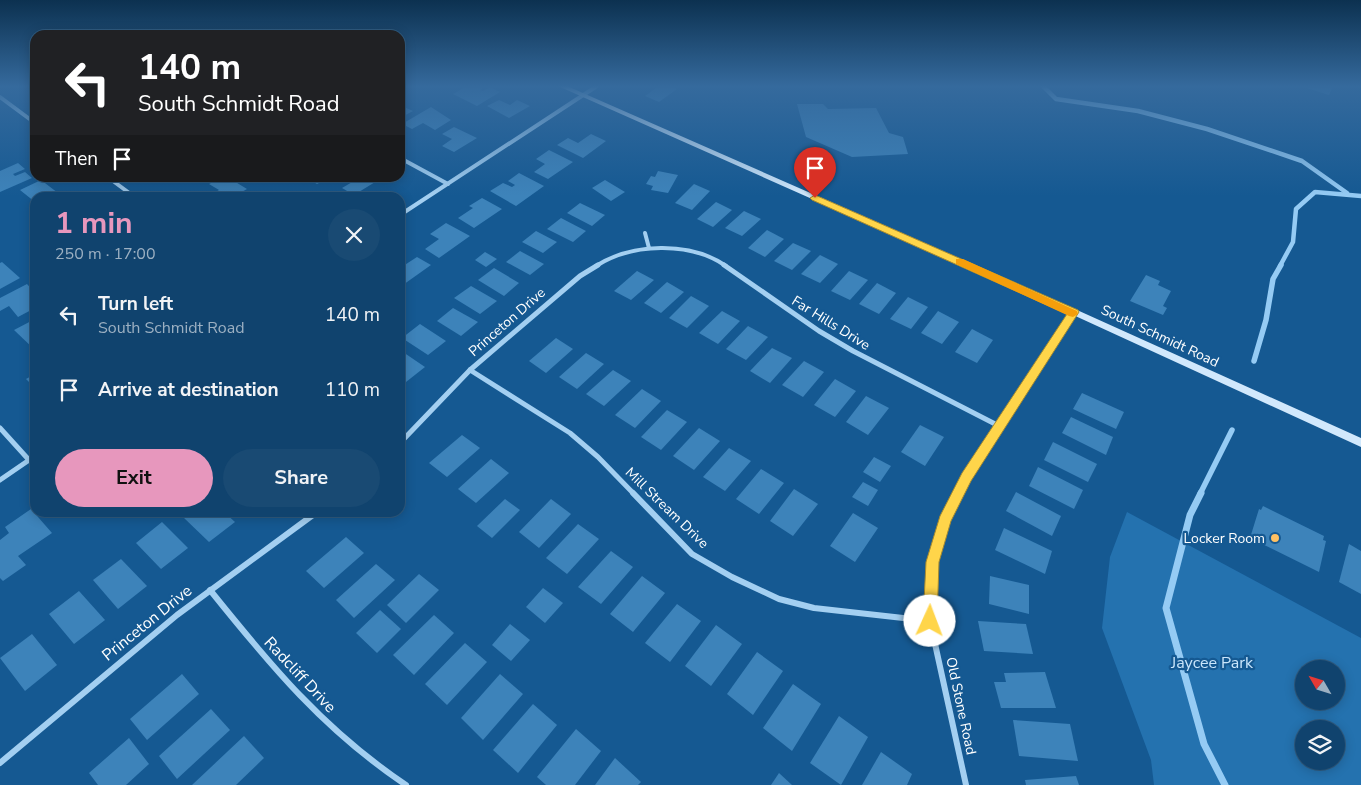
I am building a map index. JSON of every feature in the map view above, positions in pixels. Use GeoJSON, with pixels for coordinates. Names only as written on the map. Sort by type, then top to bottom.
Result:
{"type":"FeatureCollection","features":[{"type":"Feature","properties":{"kind":"street"},"geometry":{"type":"LineString","coordinates":[[405,212],[542,123]]}},
{"type":"Feature","properties":{"kind":"street","name":"South Schmidt Road"},"geometry":{"type":"LineString","coordinates":[[644,123],[1074,312],[1361,444]]}},
{"type":"Feature","properties":{"kind":"street"},"geometry":{"type":"LineString","coordinates":[[405,161],[448,184]]}},
{"type":"Feature","properties":{"kind":"street"},"geometry":{"type":"LineString","coordinates":[[114,182],[128,192]]}},
{"type":"Feature","properties":{"kind":"street"},"geometry":{"type":"LineString","coordinates":[[645,233],[649,248]]}},
{"type":"Feature","properties":{"kind":"street","name":"Princeton Drive"},"geometry":{"type":"LineString","coordinates":[[405,438],[470,370],[580,276],[602,262],[623,253],[649,248]]}},
{"type":"Feature","properties":{"kind":"street","name":"Far Hills Drive"},"geometry":{"type":"LineString","coordinates":[[649,248],[689,250],[719,261],[819,331],[853,351],[1001,427]]}},
{"type":"Feature","properties":{"kind":"street","name":"Old Stone Road"},"geometry":{"type":"LineString","coordinates":[[966,785],[930,621],[933,562],[945,520],[967,477],[1074,312]]}},
{"type":"Feature","properties":{"kind":"street","name":"Mill Stream Drive"},"geometry":{"type":"LineString","coordinates":[[470,370],[570,433],[598,457],[692,554],[732,577],[779,599],[814,608],[930,621]]}},
{"type":"Feature","properties":{"kind":"street"},"geometry":{"type":"LineString","coordinates":[[0,428],[29,460],[0,480]]}},
{"type":"Feature","properties":{"kind":"street","name":"Princeton Drive"},"geometry":{"type":"LineString","coordinates":[[0,763],[210,590],[310,517]]}},
{"type":"Feature","properties":{"kind":"street","name":"Radcliff Drive"},"geometry":{"type":"LineString","coordinates":[[210,590],[263,658],[307,707],[372,764],[406,785]]}},
{"type":"Feature","properties":{"kind":"green space","name":"Jaycee Park"},"geometry":{"type":"Polygon","coordinates":[[[1127,512],[1361,638],[1361,785],[1154,785],[1151,760],[1102,628],[1110,557],[1127,512]]]}},
{"type":"Feature","properties":{"kind":"building"},"geometry":{"type":"Polygon","coordinates":[[[405,123],[447,123],[435,130],[423,123],[412,129],[405,126],[405,123]]]}},
{"type":"Feature","properties":{"kind":"building"},"geometry":{"type":"Polygon","coordinates":[[[802,123],[884,123],[889,133],[903,137],[908,154],[852,157],[806,137],[802,123]]]}},
{"type":"Feature","properties":{"kind":"building"},"geometry":{"type":"Polygon","coordinates":[[[454,127],[477,138],[454,152],[442,146],[452,139],[442,134],[454,127]]]}},
{"type":"Feature","properties":{"kind":"building"},"geometry":{"type":"Polygon","coordinates":[[[591,134],[606,141],[583,158],[557,145],[568,138],[578,143],[591,134]]]}},
{"type":"Feature","properties":{"kind":"building"},"geometry":{"type":"Polygon","coordinates":[[[549,150],[573,162],[548,179],[534,172],[545,164],[536,159],[549,150]]]}},
{"type":"Feature","properties":{"kind":"building"},"geometry":{"type":"Polygon","coordinates":[[[18,163],[25,169],[13,174],[15,176],[25,172],[30,176],[30,179],[0,192],[0,171],[18,163]]]}},
{"type":"Feature","properties":{"kind":"building"},"geometry":{"type":"Polygon","coordinates":[[[658,171],[678,175],[668,193],[651,190],[653,186],[646,184],[651,176],[655,177],[658,171]]]}},
{"type":"Feature","properties":{"kind":"building"},"geometry":{"type":"Polygon","coordinates":[[[519,173],[544,186],[516,206],[490,191],[503,183],[512,187],[515,185],[508,181],[519,173]]]}},
{"type":"Feature","properties":{"kind":"building"},"geometry":{"type":"Polygon","coordinates":[[[605,180],[625,192],[611,201],[592,188],[605,180]]]}},
{"type":"Feature","properties":{"kind":"building"},"geometry":{"type":"Polygon","coordinates":[[[37,182],[44,182],[57,192],[30,192],[30,198],[20,190],[37,182]]]}},
{"type":"Feature","properties":{"kind":"building"},"geometry":{"type":"Polygon","coordinates":[[[213,182],[236,182],[247,189],[242,192],[216,192],[219,190],[209,184],[213,182]]]}},
{"type":"Feature","properties":{"kind":"building"},"geometry":{"type":"Polygon","coordinates":[[[352,182],[375,182],[359,192],[349,192],[342,188],[352,182]]]}},
{"type":"Feature","properties":{"kind":"building"},"geometry":{"type":"Polygon","coordinates":[[[694,184],[710,191],[692,210],[675,203],[694,184]]]}},
{"type":"Feature","properties":{"kind":"building"},"geometry":{"type":"Polygon","coordinates":[[[482,198],[502,209],[474,228],[458,218],[473,208],[469,206],[482,198]]]}},
{"type":"Feature","properties":{"kind":"building"},"geometry":{"type":"Polygon","coordinates":[[[716,202],[732,210],[713,227],[697,219],[716,202]]]}},
{"type":"Feature","properties":{"kind":"building"},"geometry":{"type":"Polygon","coordinates":[[[580,203],[605,215],[592,226],[567,213],[580,203]]]}},
{"type":"Feature","properties":{"kind":"building"},"geometry":{"type":"Polygon","coordinates":[[[744,211],[761,219],[742,236],[725,228],[744,211]]]}},
{"type":"Feature","properties":{"kind":"building"},"geometry":{"type":"Polygon","coordinates":[[[561,218],[586,231],[573,242],[547,229],[561,218]]]}},
{"type":"Feature","properties":{"kind":"building"},"geometry":{"type":"Polygon","coordinates":[[[446,223],[470,236],[439,258],[425,249],[439,239],[430,234],[446,223]]]}},
{"type":"Feature","properties":{"kind":"building"},"geometry":{"type":"Polygon","coordinates":[[[767,230],[784,239],[765,257],[748,248],[767,230]]]}},
{"type":"Feature","properties":{"kind":"building"},"geometry":{"type":"Polygon","coordinates":[[[536,231],[557,242],[543,253],[522,242],[536,231]]]}},
{"type":"Feature","properties":{"kind":"building"},"geometry":{"type":"Polygon","coordinates":[[[793,243],[811,251],[792,270],[774,261],[793,243]]]}},
{"type":"Feature","properties":{"kind":"building"},"geometry":{"type":"Polygon","coordinates":[[[520,251],[544,264],[530,275],[506,262],[520,251]]]}},
{"type":"Feature","properties":{"kind":"building"},"geometry":{"type":"Polygon","coordinates":[[[485,252],[497,259],[486,267],[475,260],[485,252]]]}},
{"type":"Feature","properties":{"kind":"building"},"geometry":{"type":"Polygon","coordinates":[[[820,255],[838,264],[820,283],[801,274],[820,255]]]}},
{"type":"Feature","properties":{"kind":"building"},"geometry":{"type":"Polygon","coordinates":[[[417,257],[431,265],[405,283],[405,265],[417,257]]]}},
{"type":"Feature","properties":{"kind":"building"},"geometry":{"type":"Polygon","coordinates":[[[2,262],[20,278],[0,289],[0,263],[2,262]]]}},
{"type":"Feature","properties":{"kind":"building"},"geometry":{"type":"Polygon","coordinates":[[[494,268],[519,283],[504,296],[478,280],[494,268]]]}},
{"type":"Feature","properties":{"kind":"building"},"geometry":{"type":"Polygon","coordinates":[[[637,271],[654,280],[631,300],[614,291],[637,271]]]}},
{"type":"Feature","properties":{"kind":"building"},"geometry":{"type":"Polygon","coordinates":[[[849,271],[868,280],[850,300],[831,291],[849,271]]]}},
{"type":"Feature","properties":{"kind":"building"},"geometry":{"type":"Polygon","coordinates":[[[1146,275],[1160,281],[1158,285],[1171,291],[1163,306],[1167,308],[1163,315],[1130,301],[1146,275]]]}},
{"type":"Feature","properties":{"kind":"building"},"geometry":{"type":"Polygon","coordinates":[[[667,282],[684,292],[661,313],[644,303],[667,282]]]}},
{"type":"Feature","properties":{"kind":"building"},"geometry":{"type":"Polygon","coordinates":[[[877,283],[896,293],[879,314],[859,304],[877,283]]]}},
{"type":"Feature","properties":{"kind":"building"},"geometry":{"type":"Polygon","coordinates":[[[27,284],[30,287],[30,311],[18,317],[9,306],[0,311],[0,298],[27,284]]]}},
{"type":"Feature","properties":{"kind":"building"},"geometry":{"type":"Polygon","coordinates":[[[471,286],[497,301],[480,314],[454,298],[471,286]]]}},
{"type":"Feature","properties":{"kind":"building"},"geometry":{"type":"Polygon","coordinates":[[[691,296],[709,306],[687,328],[669,318],[691,296]]]}},
{"type":"Feature","properties":{"kind":"building"},"geometry":{"type":"Polygon","coordinates":[[[908,297],[928,307],[911,329],[890,319],[908,297]]]}},
{"type":"Feature","properties":{"kind":"building"},"geometry":{"type":"Polygon","coordinates":[[[453,308],[478,322],[461,336],[437,321],[453,308]]]}},
{"type":"Feature","properties":{"kind":"building"},"geometry":{"type":"Polygon","coordinates":[[[722,311],[740,321],[718,344],[699,333],[722,311]]]}},
{"type":"Feature","properties":{"kind":"building"},"geometry":{"type":"Polygon","coordinates":[[[938,311],[959,322],[942,344],[921,333],[938,311]]]}},
{"type":"Feature","properties":{"kind":"building"},"geometry":{"type":"Polygon","coordinates":[[[30,322],[30,345],[14,330],[30,322]]]}},
{"type":"Feature","properties":{"kind":"building"},"geometry":{"type":"Polygon","coordinates":[[[420,324],[446,341],[428,355],[405,340],[405,336],[420,324]]]}},
{"type":"Feature","properties":{"kind":"building"},"geometry":{"type":"Polygon","coordinates":[[[748,326],[768,337],[746,360],[726,349],[748,326]]]}},
{"type":"Feature","properties":{"kind":"building"},"geometry":{"type":"Polygon","coordinates":[[[972,329],[993,340],[977,363],[955,352],[972,329]]]}},
{"type":"Feature","properties":{"kind":"building"},"geometry":{"type":"Polygon","coordinates":[[[556,338],[573,349],[546,373],[529,361],[556,338]]]}},
{"type":"Feature","properties":{"kind":"building"},"geometry":{"type":"Polygon","coordinates":[[[772,348],[792,358],[770,383],[750,371],[772,348]]]}},
{"type":"Feature","properties":{"kind":"building"},"geometry":{"type":"Polygon","coordinates":[[[405,353],[425,367],[405,381],[405,353]]]}},
{"type":"Feature","properties":{"kind":"building"},"geometry":{"type":"Polygon","coordinates":[[[586,353],[604,364],[577,389],[559,377],[586,353]]]}},
{"type":"Feature","properties":{"kind":"building"},"geometry":{"type":"Polygon","coordinates":[[[804,361],[824,372],[803,397],[782,385],[804,361]]]}},
{"type":"Feature","properties":{"kind":"building"},"geometry":{"type":"Polygon","coordinates":[[[613,370],[631,381],[604,406],[586,394],[613,370]]]}},
{"type":"Feature","properties":{"kind":"building"},"geometry":{"type":"Polygon","coordinates":[[[835,379],[856,391],[835,417],[814,405],[835,379]]]}},
{"type":"Feature","properties":{"kind":"building"},"geometry":{"type":"Polygon","coordinates":[[[642,389],[661,401],[635,428],[615,415],[642,389]]]}},
{"type":"Feature","properties":{"kind":"building"},"geometry":{"type":"Polygon","coordinates":[[[1082,393],[1124,412],[1116,429],[1073,409],[1082,393]]]}},
{"type":"Feature","properties":{"kind":"building"},"geometry":{"type":"Polygon","coordinates":[[[866,396],[889,408],[868,435],[846,422],[866,396]]]}},
{"type":"Feature","properties":{"kind":"building"},"geometry":{"type":"Polygon","coordinates":[[[667,410],[687,422],[661,450],[641,437],[667,410]]]}},
{"type":"Feature","properties":{"kind":"building"},"geometry":{"type":"Polygon","coordinates":[[[1071,417],[1113,437],[1106,455],[1062,433],[1071,417]]]}},
{"type":"Feature","properties":{"kind":"building"},"geometry":{"type":"Polygon","coordinates":[[[920,425],[944,437],[925,466],[901,452],[920,425]]]}},
{"type":"Feature","properties":{"kind":"building"},"geometry":{"type":"Polygon","coordinates":[[[699,428],[720,441],[694,470],[673,456],[699,428]]]}},
{"type":"Feature","properties":{"kind":"building"},"geometry":{"type":"Polygon","coordinates":[[[462,435],[480,448],[447,477],[429,463],[462,435]]]}},
{"type":"Feature","properties":{"kind":"building"},"geometry":{"type":"Polygon","coordinates":[[[1053,442],[1097,464],[1088,482],[1044,460],[1053,442]]]}},
{"type":"Feature","properties":{"kind":"building"},"geometry":{"type":"Polygon","coordinates":[[[729,448],[751,461],[725,491],[703,477],[729,448]]]}},
{"type":"Feature","properties":{"kind":"building"},"geometry":{"type":"Polygon","coordinates":[[[874,457],[891,466],[880,482],[863,472],[874,457]]]}},
{"type":"Feature","properties":{"kind":"building"},"geometry":{"type":"Polygon","coordinates":[[[491,459],[509,473],[476,503],[458,489],[491,459]]]}},
{"type":"Feature","properties":{"kind":"building"},"geometry":{"type":"Polygon","coordinates":[[[1038,467],[1083,490],[1074,509],[1029,486],[1038,467]]]}},
{"type":"Feature","properties":{"kind":"building"},"geometry":{"type":"Polygon","coordinates":[[[761,469],[784,483],[759,514],[736,499],[761,469]]]}},
{"type":"Feature","properties":{"kind":"building"},"geometry":{"type":"Polygon","coordinates":[[[863,482],[878,490],[868,506],[852,497],[863,482]]]}},
{"type":"Feature","properties":{"kind":"building"},"geometry":{"type":"Polygon","coordinates":[[[794,489],[818,504],[793,536],[770,521],[794,489]]]}},
{"type":"Feature","properties":{"kind":"building"},"geometry":{"type":"Polygon","coordinates":[[[1016,492],[1061,516],[1052,536],[1006,511],[1016,492]]]}},
{"type":"Feature","properties":{"kind":"building"},"geometry":{"type":"Polygon","coordinates":[[[505,499],[520,510],[492,538],[477,526],[505,499]]]}},
{"type":"Feature","properties":{"kind":"building"},"geometry":{"type":"Polygon","coordinates":[[[551,499],[571,514],[539,548],[519,532],[551,499]]]}},
{"type":"Feature","properties":{"kind":"building"},"geometry":{"type":"Polygon","coordinates":[[[1263,506],[1324,536],[1323,540],[1326,541],[1319,572],[1250,538],[1259,509],[1261,510],[1263,506]]]}},
{"type":"Feature","properties":{"kind":"building"},"geometry":{"type":"Polygon","coordinates":[[[30,510],[30,517],[38,517],[52,533],[18,556],[26,565],[3,581],[0,578],[0,540],[9,533],[5,527],[30,510]]]}},
{"type":"Feature","properties":{"kind":"building"},"geometry":{"type":"Polygon","coordinates":[[[853,513],[878,528],[855,562],[830,546],[853,513]]]}},
{"type":"Feature","properties":{"kind":"building"},"geometry":{"type":"Polygon","coordinates":[[[183,517],[230,517],[235,522],[209,542],[183,517]]]}},
{"type":"Feature","properties":{"kind":"building"},"geometry":{"type":"Polygon","coordinates":[[[162,522],[188,548],[161,569],[136,543],[162,522]]]}},
{"type":"Feature","properties":{"kind":"building"},"geometry":{"type":"Polygon","coordinates":[[[578,524],[599,539],[567,574],[546,558],[578,524]]]}},
{"type":"Feature","properties":{"kind":"building"},"geometry":{"type":"Polygon","coordinates":[[[1004,528],[1052,551],[1045,574],[995,550],[1004,528]]]}},
{"type":"Feature","properties":{"kind":"building"},"geometry":{"type":"Polygon","coordinates":[[[346,537],[364,553],[324,588],[306,571],[346,537]]]}},
{"type":"Feature","properties":{"kind":"building"},"geometry":{"type":"Polygon","coordinates":[[[1349,544],[1361,551],[1361,594],[1339,582],[1349,544]]]}},
{"type":"Feature","properties":{"kind":"building"},"geometry":{"type":"Polygon","coordinates":[[[611,551],[633,567],[601,604],[578,587],[611,551]]]}},
{"type":"Feature","properties":{"kind":"building"},"geometry":{"type":"Polygon","coordinates":[[[121,559],[147,586],[118,609],[93,580],[121,559]]]}},
{"type":"Feature","properties":{"kind":"building"},"geometry":{"type":"Polygon","coordinates":[[[376,564],[395,580],[354,618],[336,600],[376,564]]]}},
{"type":"Feature","properties":{"kind":"building"},"geometry":{"type":"Polygon","coordinates":[[[419,574],[439,590],[406,623],[387,605],[419,574]]]}},
{"type":"Feature","properties":{"kind":"building"},"geometry":{"type":"Polygon","coordinates":[[[642,576],[665,593],[633,632],[610,614],[642,576]]]}},
{"type":"Feature","properties":{"kind":"building"},"geometry":{"type":"Polygon","coordinates":[[[990,576],[1029,585],[1029,614],[989,604],[990,576]]]}},
{"type":"Feature","properties":{"kind":"building"},"geometry":{"type":"Polygon","coordinates":[[[543,588],[563,603],[545,623],[526,607],[543,588]]]}},
{"type":"Feature","properties":{"kind":"building"},"geometry":{"type":"Polygon","coordinates":[[[79,591],[105,620],[74,644],[49,614],[79,591]]]}},
{"type":"Feature","properties":{"kind":"building"},"geometry":{"type":"Polygon","coordinates":[[[677,604],[701,621],[670,662],[645,643],[677,604]]]}},
{"type":"Feature","properties":{"kind":"building"},"geometry":{"type":"Polygon","coordinates":[[[380,610],[401,629],[377,653],[356,633],[380,610]]]}},
{"type":"Feature","properties":{"kind":"building"},"geometry":{"type":"Polygon","coordinates":[[[434,615],[454,633],[414,675],[393,655],[434,615]]]}},
{"type":"Feature","properties":{"kind":"building"},"geometry":{"type":"Polygon","coordinates":[[[978,621],[1026,624],[1033,654],[984,651],[978,621]]]}},
{"type":"Feature","properties":{"kind":"building"},"geometry":{"type":"Polygon","coordinates":[[[510,624],[530,640],[511,661],[492,645],[510,624]]]}},
{"type":"Feature","properties":{"kind":"building"},"geometry":{"type":"Polygon","coordinates":[[[716,625],[742,644],[711,686],[685,666],[716,625]]]}},
{"type":"Feature","properties":{"kind":"building"},"geometry":{"type":"Polygon","coordinates":[[[32,634],[57,665],[25,691],[0,658],[32,634]]]}},
{"type":"Feature","properties":{"kind":"building"},"geometry":{"type":"Polygon","coordinates":[[[465,643],[487,662],[447,705],[425,684],[465,643]]]}},
{"type":"Feature","properties":{"kind":"building"},"geometry":{"type":"Polygon","coordinates":[[[757,652],[783,671],[753,715],[727,694],[757,652]]]}},
{"type":"Feature","properties":{"kind":"building"},"geometry":{"type":"Polygon","coordinates":[[[1045,672],[1056,708],[1001,708],[994,682],[1006,682],[1004,673],[1045,672]]]}},
{"type":"Feature","properties":{"kind":"building"},"geometry":{"type":"Polygon","coordinates":[[[182,674],[199,694],[147,740],[130,719],[182,674]]]}},
{"type":"Feature","properties":{"kind":"building"},"geometry":{"type":"Polygon","coordinates":[[[500,674],[523,694],[483,740],[461,718],[500,674]]]}},
{"type":"Feature","properties":{"kind":"building"},"geometry":{"type":"Polygon","coordinates":[[[793,684],[821,704],[792,751],[763,728],[793,684]]]}},
{"type":"Feature","properties":{"kind":"building"},"geometry":{"type":"Polygon","coordinates":[[[533,704],[557,725],[518,773],[493,750],[533,704]]]}},
{"type":"Feature","properties":{"kind":"building"},"geometry":{"type":"Polygon","coordinates":[[[211,709],[230,730],[177,779],[159,756],[211,709]]]}},
{"type":"Feature","properties":{"kind":"building"},"geometry":{"type":"Polygon","coordinates":[[[839,716],[868,737],[841,785],[810,763],[839,716]]]}},
{"type":"Feature","properties":{"kind":"building"},"geometry":{"type":"Polygon","coordinates":[[[1013,720],[1070,724],[1078,761],[1019,756],[1013,720]]]}},
{"type":"Feature","properties":{"kind":"building"},"geometry":{"type":"Polygon","coordinates":[[[576,729],[601,751],[575,785],[546,785],[537,777],[576,729]]]}},
{"type":"Feature","properties":{"kind":"building"},"geometry":{"type":"Polygon","coordinates":[[[244,736],[264,758],[236,785],[192,785],[244,736]]]}},
{"type":"Feature","properties":{"kind":"building"},"geometry":{"type":"Polygon","coordinates":[[[129,738],[149,764],[126,785],[98,785],[89,773],[129,738]]]}},
{"type":"Feature","properties":{"kind":"building"},"geometry":{"type":"Polygon","coordinates":[[[881,752],[912,774],[907,785],[862,785],[881,752]]]}},
{"type":"Feature","properties":{"kind":"building"},"geometry":{"type":"Polygon","coordinates":[[[615,758],[641,782],[638,785],[595,785],[615,758]]]}},
{"type":"Feature","properties":{"kind":"building"},"geometry":{"type":"Polygon","coordinates":[[[779,773],[792,785],[771,785],[779,773]]]}},
{"type":"Feature","properties":{"kind":"building"},"geometry":{"type":"Polygon","coordinates":[[[1076,776],[1079,785],[1026,785],[1025,780],[1076,776]]]}},
{"type":"Feature","properties":{"kind":"waterway"},"geometry":{"type":"LineString","coordinates":[[1183,123],[1302,161],[1347,193]]}},
{"type":"Feature","properties":{"kind":"waterway"},"geometry":{"type":"LineString","coordinates":[[1280,266],[1293,242],[1296,209],[1315,192],[1361,196]]}},
{"type":"Feature","properties":{"kind":"waterway"},"geometry":{"type":"LineString","coordinates":[[1254,361],[1266,320],[1273,279],[1281,265]]}},
{"type":"Feature","properties":{"kind":"waterway"},"geometry":{"type":"LineString","coordinates":[[1200,494],[1232,430]]}},
{"type":"Feature","properties":{"kind":"waterway"},"geometry":{"type":"LineString","coordinates":[[1201,493],[1190,515],[1166,608],[1204,744],[1225,785]]}},
{"type":"Feature","properties":{"kind":"slow traffic"},"geometry":{"type":"LineString","coordinates":[[960,262],[1074,312],[1073,314]]}},
{"type":"Feature","properties":{"kind":"place","name":"Locker Room"},"geometry":{"type":"Point","coordinates":[1275,538]}},
{"type":"Feature","properties":{"kind":"route"},"geometry":{"type":"LineString","coordinates":[[815,198],[1074,312],[967,477],[945,520],[933,562],[930,621]]}}]}
